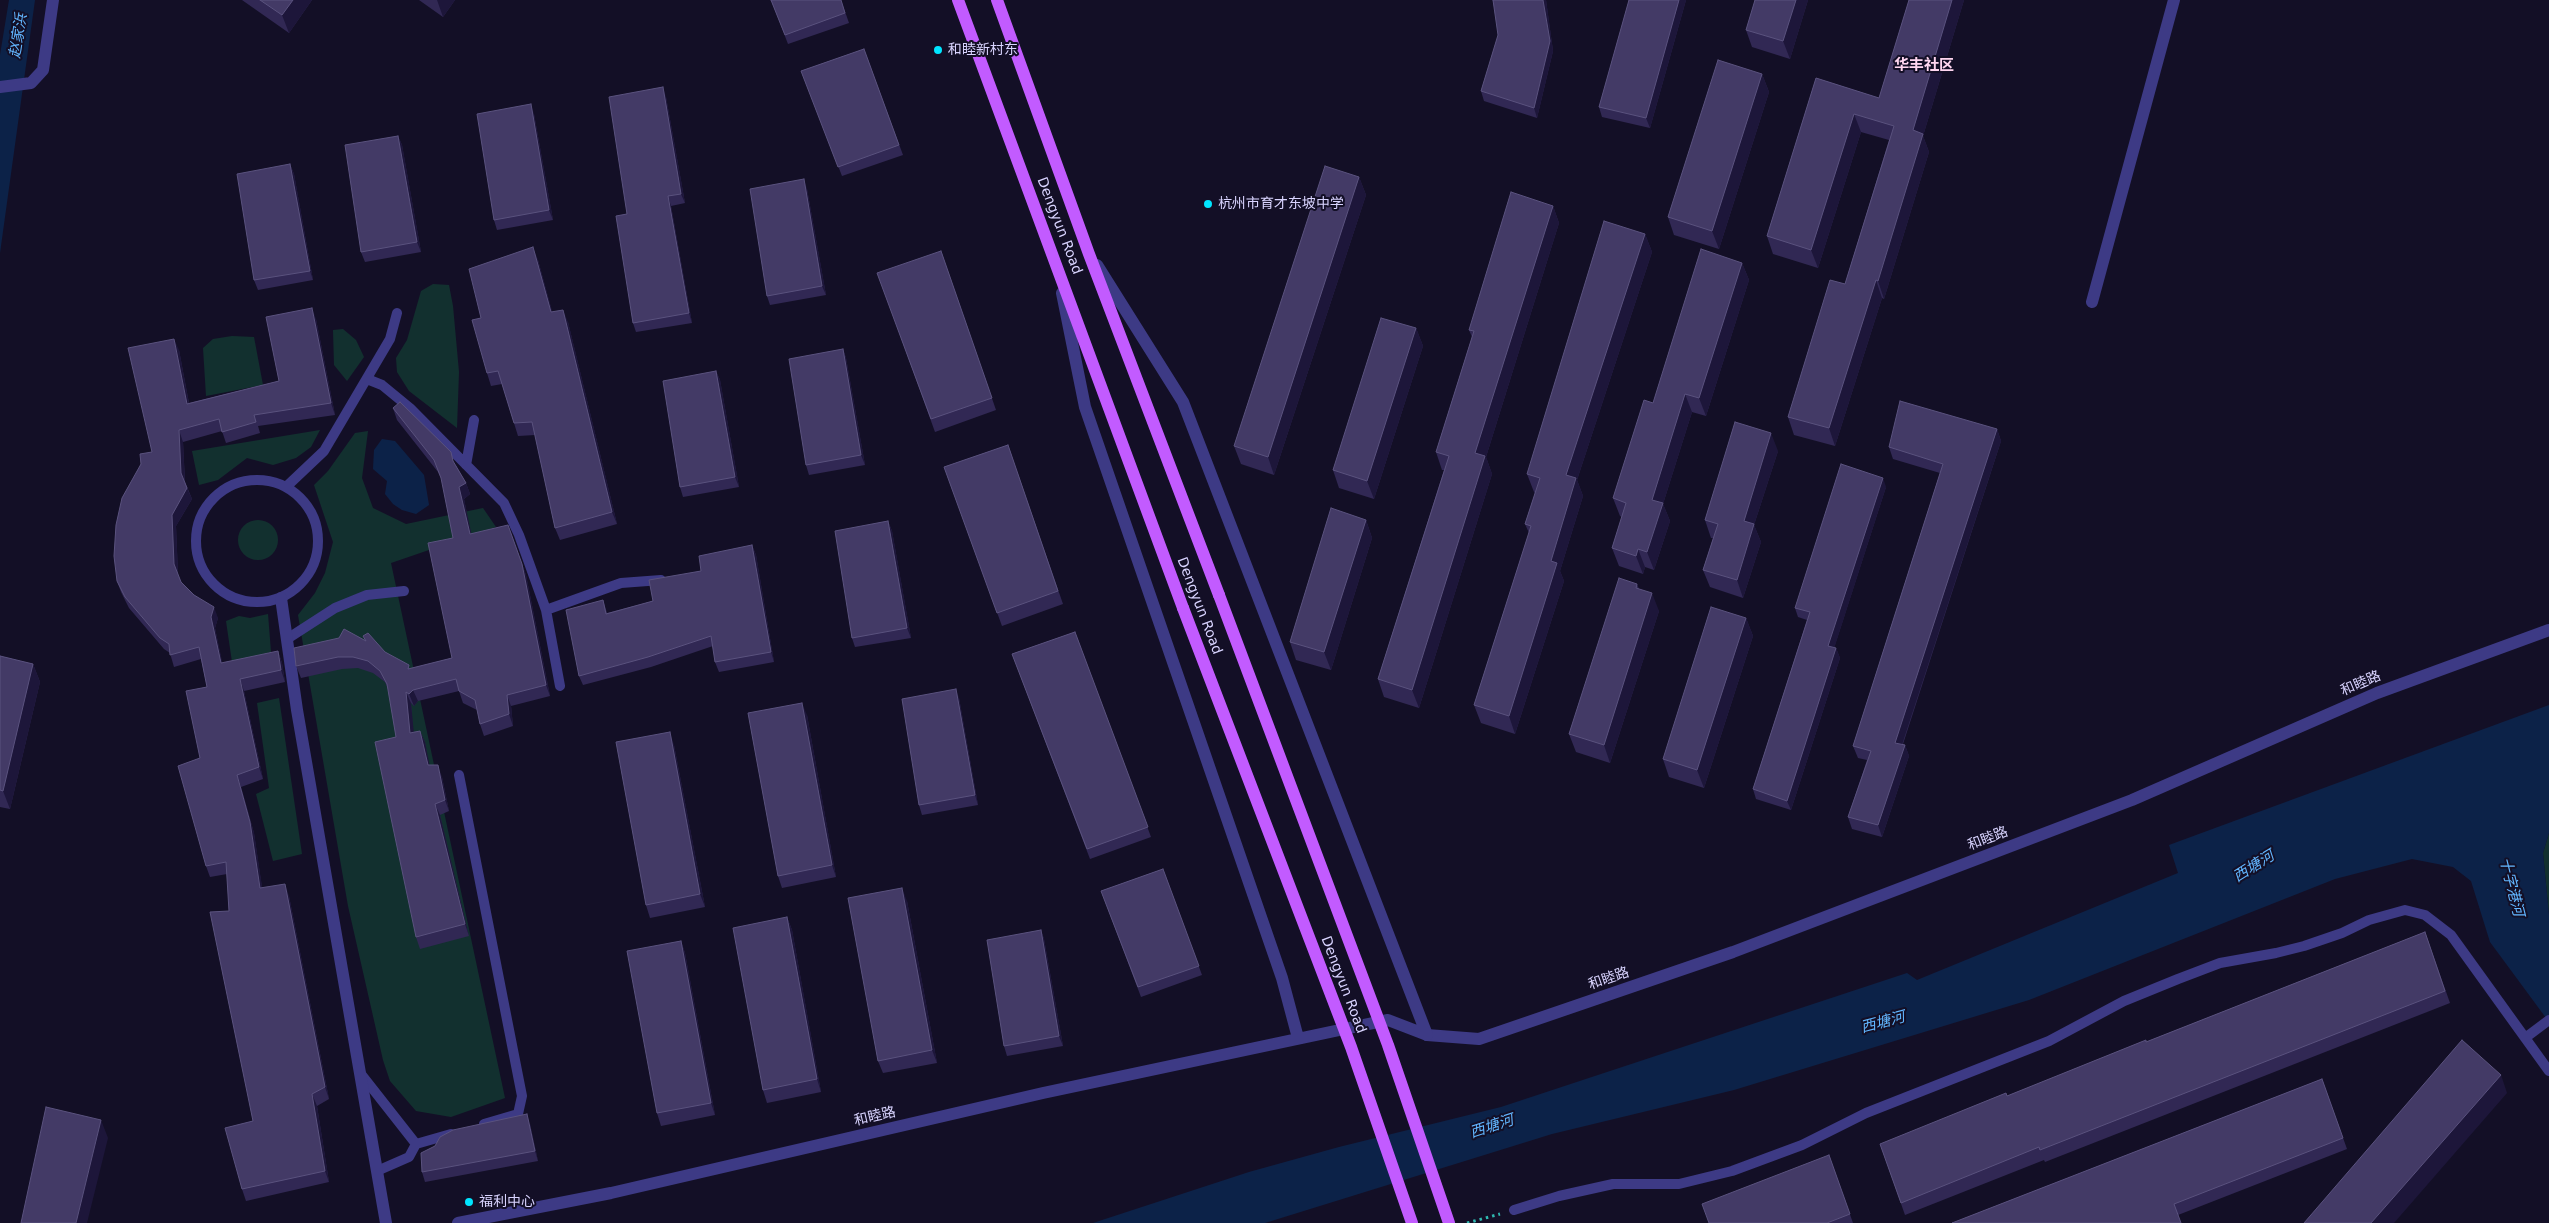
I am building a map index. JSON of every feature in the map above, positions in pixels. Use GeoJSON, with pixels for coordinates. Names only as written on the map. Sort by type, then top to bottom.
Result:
{"type":"FeatureCollection","features":[{"type":"Feature","properties":{"kind":"main road","name":"Dengyun Road"},"geometry":{"type":"LineString","coordinates":[[958,0],[1183,608],[1351,1047],[1412,1223]]}},
{"type":"Feature","properties":{"kind":"main road","name":"Dengyun Road"},"geometry":{"type":"LineString","coordinates":[[997,0],[1089,254],[1219,594],[1384,1036],[1449,1223]]}},
{"type":"Feature","properties":{"kind":"street"},"geometry":{"type":"LineString","coordinates":[[0,87],[31,83],[43,70],[52,0]]}},
{"type":"Feature","properties":{"kind":"street"},"geometry":{"type":"LineString","coordinates":[[2092,302],[2174,0]]}},
{"type":"Feature","properties":{"kind":"street"},"geometry":{"type":"LineString","coordinates":[[1089,254],[1183,402],[1427,1035]]}},
{"type":"Feature","properties":{"kind":"street"},"geometry":{"type":"LineString","coordinates":[[1056,261],[1085,407],[1282,978],[1298,1038]]}},
{"type":"Feature","properties":{"kind":"street"},"geometry":{"type":"LineString","coordinates":[[281,598],[299,720],[386,1223]]}},
{"type":"Feature","properties":{"kind":"street","name":"和睦路"},"geometry":{"type":"LineString","coordinates":[[458,1223],[611,1194],[1043,1093],[1388,1020],[1427,1035],[1479,1039],[1733,952],[2132,800],[2377,693],[2549,630]]}},
{"type":"Feature","properties":{"kind":"lane"},"geometry":{"type":"LineString","coordinates":[[286,487],[324,451],[390,339],[397,313]]}},
{"type":"Feature","properties":{"kind":"lane"},"geometry":{"type":"LineString","coordinates":[[367,379],[382,385],[410,408],[504,503],[520,535],[546,610],[560,686]]}},
{"type":"Feature","properties":{"kind":"lane"},"geometry":{"type":"LineString","coordinates":[[466,465],[474,420]]}},
{"type":"Feature","properties":{"kind":"lane"},"geometry":{"type":"LineString","coordinates":[[248,480],[268,481],[286,487],[302,499],[313,515],[318,534],[318,544],[317,554],[310,572],[298,588],[281,598],[254,602],[240,600],[221,591],[207,576],[198,558],[196,537],[201,517],[213,499],[229,487],[248,480]]}},
{"type":"Feature","properties":{"kind":"lane"},"geometry":{"type":"LineString","coordinates":[[546,610],[621,583],[668,579]]}},
{"type":"Feature","properties":{"kind":"lane"},"geometry":{"type":"LineString","coordinates":[[287,639],[335,608],[359,598],[367,595],[404,591]]}},
{"type":"Feature","properties":{"kind":"lane"},"geometry":{"type":"LineString","coordinates":[[377,1171],[409,1157],[416,1144],[518,1114],[522,1096],[459,775]]}},
{"type":"Feature","properties":{"kind":"lane"},"geometry":{"type":"LineString","coordinates":[[1514,1210],[1559,1196],[1613,1184],[1679,1184],[1732,1171],[1802,1145],[1866,1114],[2049,1041],[2124,1002],[2178,979],[2220,963],[2276,954],[2304,946],[2342,933],[2369,920],[2405,910],[2425,914],[2451,936],[2549,1071]]}},
{"type":"Feature","properties":{"kind":"lane"},"geometry":{"type":"LineString","coordinates":[[2525,1038],[2549,1020]]}},
{"type":"Feature","properties":{"kind":"lane"},"geometry":{"type":"LineString","coordinates":[[360,1074],[416,1144]]}},
{"type":"Feature","properties":{"kind":"path"},"geometry":{"type":"LineString","coordinates":[[1467,1223],[1514,1210]]}},
{"type":"Feature","properties":{"kind":"green space"},"geometry":{"type":"Polygon","coordinates":[[[433,284],[449,285],[453,306],[459,372],[457,428],[409,391],[397,372],[396,358],[407,340],[421,291],[433,284]]]}},
{"type":"Feature","properties":{"kind":"green space"},"geometry":{"type":"Polygon","coordinates":[[[343,329],[356,340],[364,357],[347,381],[334,365],[333,330],[343,329]]]}},
{"type":"Feature","properties":{"kind":"green space"},"geometry":{"type":"Polygon","coordinates":[[[232,336],[254,337],[263,385],[206,396],[203,348],[213,339],[232,336]]]}},
{"type":"Feature","properties":{"kind":"green space"},"geometry":{"type":"Polygon","coordinates":[[[320,430],[311,447],[296,458],[273,465],[247,458],[218,480],[199,485],[192,451],[320,430]]]}},
{"type":"Feature","properties":{"kind":"green space"},"geometry":{"type":"Polygon","coordinates":[[[368,431],[362,478],[373,508],[406,524],[483,508],[496,527],[391,563],[505,1098],[451,1117],[416,1111],[390,1081],[383,1060],[348,906],[298,615],[315,593],[325,573],[333,542],[314,485],[328,471],[355,433],[368,431]]]}},
{"type":"Feature","properties":{"kind":"green space"},"geometry":{"type":"Polygon","coordinates":[[[254,520],[262,520],[269,523],[275,529],[278,540],[275,551],[269,557],[262,560],[254,560],[247,557],[241,551],[238,544],[238,536],[241,529],[247,523],[254,520]]]}},
{"type":"Feature","properties":{"kind":"green space"},"geometry":{"type":"Polygon","coordinates":[[[268,614],[271,652],[232,662],[226,621],[239,616],[250,618],[268,614]]]}},
{"type":"Feature","properties":{"kind":"green space"},"geometry":{"type":"Polygon","coordinates":[[[279,698],[302,854],[273,861],[256,794],[269,788],[257,703],[279,698]]]}},
{"type":"Feature","properties":{"kind":"green space"},"geometry":{"type":"Polygon","coordinates":[[[2549,833],[2549,915],[2543,853],[2549,833]]]}},
{"type":"Feature","properties":{"kind":"water","name":"赵家浜"},"geometry":{"type":"Polygon","coordinates":[[[9,0],[35,0],[0,253],[0,55],[9,0]]]}},
{"type":"Feature","properties":{"kind":"water"},"geometry":{"type":"Polygon","coordinates":[[[382,439],[395,441],[424,475],[429,505],[416,514],[402,510],[393,504],[385,494],[387,481],[373,469],[374,450],[382,439]]]}},
{"type":"Feature","properties":{"kind":"water"},"geometry":{"type":"Polygon","coordinates":[[[2549,705],[2549,833],[2543,853],[2549,915],[2549,1022],[2490,942],[2471,881],[2453,867],[2412,859],[2335,879],[2029,1000],[1734,1090],[1552,1134],[1265,1223],[1093,1223],[1249,1172],[1339,1147],[1501,1107],[1907,973],[1917,980],[2178,873],[2169,845],[2549,705]]]}},
{"type":"Feature","properties":{"kind":"building"},"geometry":{"type":"Polygon","coordinates":[[[260,0],[293,0],[282,15],[260,0]]]}},
{"type":"Feature","properties":{"kind":"building"},"geometry":{"type":"Polygon","coordinates":[[[771,0],[841,0],[845,13],[785,35],[771,0]]]}},
{"type":"Feature","properties":{"kind":"building"},"geometry":{"type":"Polygon","coordinates":[[[1493,0],[1543,0],[1550,41],[1534,108],[1481,91],[1498,35],[1493,0]]]}},
{"type":"Feature","properties":{"kind":"building"},"geometry":{"type":"Polygon","coordinates":[[[1629,0],[1679,0],[1646,118],[1599,107],[1629,0]]]}},
{"type":"Feature","properties":{"kind":"building"},"geometry":{"type":"Polygon","coordinates":[[[1755,0],[1796,0],[1783,41],[1746,30],[1755,0]]]}},
{"type":"Feature","properties":{"kind":"building"},"geometry":{"type":"Polygon","coordinates":[[[1909,0],[1952,0],[1913,130],[1923,134],[1878,281],[1876,280],[1829,428],[1788,417],[1830,280],[1845,284],[1894,126],[1854,114],[1811,250],[1767,236],[1816,78],[1879,98],[1909,0]]]}},
{"type":"Feature","properties":{"kind":"building"},"geometry":{"type":"Polygon","coordinates":[[[864,49],[899,145],[838,167],[801,71],[864,49]]]}},
{"type":"Feature","properties":{"kind":"building"},"geometry":{"type":"Polygon","coordinates":[[[1718,60],[1762,74],[1712,231],[1668,217],[1718,60]]]}},
{"type":"Feature","properties":{"kind":"building"},"geometry":{"type":"Polygon","coordinates":[[[663,87],[681,194],[668,196],[689,313],[633,323],[616,216],[627,214],[609,97],[663,87]]]}},
{"type":"Feature","properties":{"kind":"building"},"geometry":{"type":"Polygon","coordinates":[[[531,104],[549,210],[494,220],[477,114],[531,104]]]}},
{"type":"Feature","properties":{"kind":"building"},"geometry":{"type":"Polygon","coordinates":[[[398,136],[417,242],[361,252],[345,145],[398,136]]]}},
{"type":"Feature","properties":{"kind":"building"},"geometry":{"type":"Polygon","coordinates":[[[290,164],[310,271],[254,280],[237,174],[290,164]]]}},
{"type":"Feature","properties":{"kind":"building"},"geometry":{"type":"Polygon","coordinates":[[[1325,166],[1359,177],[1268,457],[1234,446],[1325,166]]]}},
{"type":"Feature","properties":{"kind":"building"},"geometry":{"type":"Polygon","coordinates":[[[804,179],[822,286],[767,296],[750,189],[804,179]]]}},
{"type":"Feature","properties":{"kind":"building"},"geometry":{"type":"Polygon","coordinates":[[[1511,192],[1553,206],[1475,453],[1485,456],[1412,690],[1378,679],[1449,456],[1436,452],[1474,331],[1469,330],[1511,192]]]}},
{"type":"Feature","properties":{"kind":"building"},"geometry":{"type":"Polygon","coordinates":[[[1604,221],[1645,234],[1566,475],[1576,478],[1551,561],[1557,563],[1509,716],[1474,705],[1531,526],[1525,524],[1540,478],[1527,474],[1604,221]]]}},
{"type":"Feature","properties":{"kind":"building"},"geometry":{"type":"Polygon","coordinates":[[[533,247],[551,312],[563,310],[612,512],[555,528],[532,422],[514,423],[498,371],[487,373],[472,320],[481,318],[469,269],[533,247]]]}},
{"type":"Feature","properties":{"kind":"building"},"geometry":{"type":"Polygon","coordinates":[[[1701,249],[1742,263],[1699,398],[1685,394],[1652,500],[1663,503],[1647,552],[1638,549],[1636,556],[1612,548],[1626,503],[1613,498],[1644,400],[1653,403],[1701,249]]]}},
{"type":"Feature","properties":{"kind":"building"},"geometry":{"type":"Polygon","coordinates":[[[941,251],[992,398],[931,419],[877,273],[941,251]]]}},
{"type":"Feature","properties":{"kind":"building"},"geometry":{"type":"Polygon","coordinates":[[[312,308],[331,403],[254,415],[256,422],[222,432],[219,419],[179,430],[181,473],[187,488],[172,515],[174,564],[181,582],[194,595],[214,607],[211,617],[221,663],[278,651],[281,670],[240,679],[259,767],[237,775],[250,822],[260,888],[285,884],[325,1087],[312,1094],[325,1171],[242,1189],[225,1128],[253,1121],[210,912],[229,911],[226,862],[206,866],[178,766],[200,758],[186,691],[207,687],[199,647],[170,655],[169,644],[160,638],[125,597],[117,581],[114,556],[116,525],[122,498],[141,464],[140,454],[152,452],[128,348],[174,339],[187,404],[279,381],[266,317],[312,308]]]}},
{"type":"Feature","properties":{"kind":"building"},"geometry":{"type":"Polygon","coordinates":[[[1381,318],[1416,328],[1367,481],[1333,470],[1381,318]]]}},
{"type":"Feature","properties":{"kind":"building"},"geometry":{"type":"Polygon","coordinates":[[[843,349],[861,455],[806,465],[789,359],[843,349]]]}},
{"type":"Feature","properties":{"kind":"building"},"geometry":{"type":"Polygon","coordinates":[[[716,371],[735,477],[680,487],[663,381],[716,371]]]}},
{"type":"Feature","properties":{"kind":"building"},"geometry":{"type":"Polygon","coordinates":[[[1900,401],[1997,429],[1895,743],[1905,745],[1878,825],[1848,817],[1871,751],[1853,746],[1943,464],[1889,447],[1900,401]]]}},
{"type":"Feature","properties":{"kind":"building"},"geometry":{"type":"Polygon","coordinates":[[[400,402],[451,452],[453,461],[466,483],[459,487],[470,534],[508,525],[522,564],[546,685],[507,695],[509,714],[480,724],[475,700],[459,691],[456,679],[413,690],[409,694],[406,692],[410,733],[420,731],[428,765],[438,765],[445,800],[435,804],[465,924],[416,937],[375,742],[396,737],[387,684],[380,671],[368,661],[353,657],[338,657],[296,666],[294,648],[339,638],[344,629],[366,641],[363,636],[368,633],[385,652],[409,665],[408,669],[452,658],[428,543],[453,538],[441,478],[434,460],[393,408],[400,402]]]}},
{"type":"Feature","properties":{"kind":"building"},"geometry":{"type":"Polygon","coordinates":[[[1735,422],[1771,433],[1744,521],[1754,524],[1737,580],[1703,570],[1718,524],[1705,520],[1735,422]]]}},
{"type":"Feature","properties":{"kind":"building"},"geometry":{"type":"Polygon","coordinates":[[[1008,445],[1058,591],[997,613],[944,467],[1008,445]]]}},
{"type":"Feature","properties":{"kind":"building"},"geometry":{"type":"Polygon","coordinates":[[[1841,464],[1883,478],[1828,646],[1836,648],[1787,801],[1753,789],[1810,612],[1795,608],[1841,464]]]}},
{"type":"Feature","properties":{"kind":"building"},"geometry":{"type":"Polygon","coordinates":[[[1331,508],[1366,520],[1324,652],[1290,642],[1331,508]]]}},
{"type":"Feature","properties":{"kind":"building"},"geometry":{"type":"Polygon","coordinates":[[[888,521],[907,628],[852,638],[835,531],[888,521]]]}},
{"type":"Feature","properties":{"kind":"building"},"geometry":{"type":"Polygon","coordinates":[[[752,545],[771,652],[715,662],[711,636],[648,657],[579,676],[566,610],[603,600],[606,614],[653,601],[649,580],[701,571],[699,556],[752,545]]]}},
{"type":"Feature","properties":{"kind":"building"},"geometry":{"type":"Polygon","coordinates":[[[1619,578],[1637,584],[1636,588],[1652,593],[1604,745],[1569,734],[1619,578]]]}},
{"type":"Feature","properties":{"kind":"building"},"geometry":{"type":"Polygon","coordinates":[[[1711,607],[1746,618],[1697,770],[1663,759],[1711,607]]]}},
{"type":"Feature","properties":{"kind":"building"},"geometry":{"type":"Polygon","coordinates":[[[1075,632],[1148,827],[1087,849],[1012,654],[1075,632]]]}},
{"type":"Feature","properties":{"kind":"building"},"geometry":{"type":"Polygon","coordinates":[[[0,656],[33,664],[3,791],[0,790],[0,656]]]}},
{"type":"Feature","properties":{"kind":"building"},"geometry":{"type":"Polygon","coordinates":[[[956,689],[975,795],[919,805],[902,699],[956,689]]]}},
{"type":"Feature","properties":{"kind":"building"},"geometry":{"type":"Polygon","coordinates":[[[802,703],[832,865],[778,876],[748,713],[802,703]]]}},
{"type":"Feature","properties":{"kind":"building"},"geometry":{"type":"Polygon","coordinates":[[[670,732],[700,894],[646,905],[616,742],[670,732]]]}},
{"type":"Feature","properties":{"kind":"building"},"geometry":{"type":"Polygon","coordinates":[[[1163,869],[1199,966],[1138,987],[1101,891],[1163,869]]]}},
{"type":"Feature","properties":{"kind":"building"},"geometry":{"type":"Polygon","coordinates":[[[902,888],[932,1050],[878,1061],[848,898],[902,888]]]}},
{"type":"Feature","properties":{"kind":"building"},"geometry":{"type":"Polygon","coordinates":[[[787,917],[817,1079],[763,1090],[733,928],[787,917]]]}},
{"type":"Feature","properties":{"kind":"building"},"geometry":{"type":"Polygon","coordinates":[[[1041,930],[1059,1036],[1004,1046],[987,940],[1041,930]]]}},
{"type":"Feature","properties":{"kind":"building"},"geometry":{"type":"Polygon","coordinates":[[[2425,932],[2445,991],[2040,1150],[2039,1147],[1901,1203],[1880,1144],[2006,1093],[2007,1096],[2425,932]]]}},
{"type":"Feature","properties":{"kind":"building"},"geometry":{"type":"Polygon","coordinates":[[[681,941],[711,1103],[657,1113],[627,951],[681,941]]]}},
{"type":"Feature","properties":{"kind":"building"},"geometry":{"type":"Polygon","coordinates":[[[2462,1040],[2501,1075],[2371,1223],[2304,1223],[2462,1040]]]}},
{"type":"Feature","properties":{"kind":"building"},"geometry":{"type":"Polygon","coordinates":[[[2322,1079],[2343,1138],[2174,1204],[2181,1223],[1952,1223],[2322,1079]]]}},
{"type":"Feature","properties":{"kind":"building"},"geometry":{"type":"Polygon","coordinates":[[[46,1107],[101,1120],[76,1223],[21,1223],[46,1107]]]}},
{"type":"Feature","properties":{"kind":"building"},"geometry":{"type":"Polygon","coordinates":[[[527,1114],[535,1151],[422,1172],[421,1153],[435,1146],[440,1137],[453,1130],[527,1114]]]}},
{"type":"Feature","properties":{"kind":"building"},"geometry":{"type":"Polygon","coordinates":[[[1829,1155],[1850,1214],[1827,1223],[1709,1223],[1702,1204],[1829,1155]]]}},
{"type":"Feature","properties":{"kind":"place","name":"和睦新村东"},"geometry":{"type":"Point","coordinates":[938,50]}},
{"type":"Feature","properties":{"kind":"place","name":"杭州市育才东坡中学"},"geometry":{"type":"Point","coordinates":[1208,204]}},
{"type":"Feature","properties":{"kind":"place","name":"福利中心"},"geometry":{"type":"Point","coordinates":[469,1202]}},
{"type":"Feature","properties":{"kind":"district","name":"华丰社区"},"geometry":{"type":"Point","coordinates":[1924,66]}},
{"type":"Feature","properties":{"kind":"water label","name":"西塘河"},"geometry":{"type":"Point","coordinates":[2254,867]}},
{"type":"Feature","properties":{"kind":"water label","name":"十字港河"},"geometry":{"type":"Point","coordinates":[2511,887]}},
{"type":"Feature","properties":{"kind":"water label","name":"西塘河"},"geometry":{"type":"Point","coordinates":[1883,1023]}},
{"type":"Feature","properties":{"kind":"water label","name":"西塘河"},"geometry":{"type":"Point","coordinates":[1492,1127]}}]}
